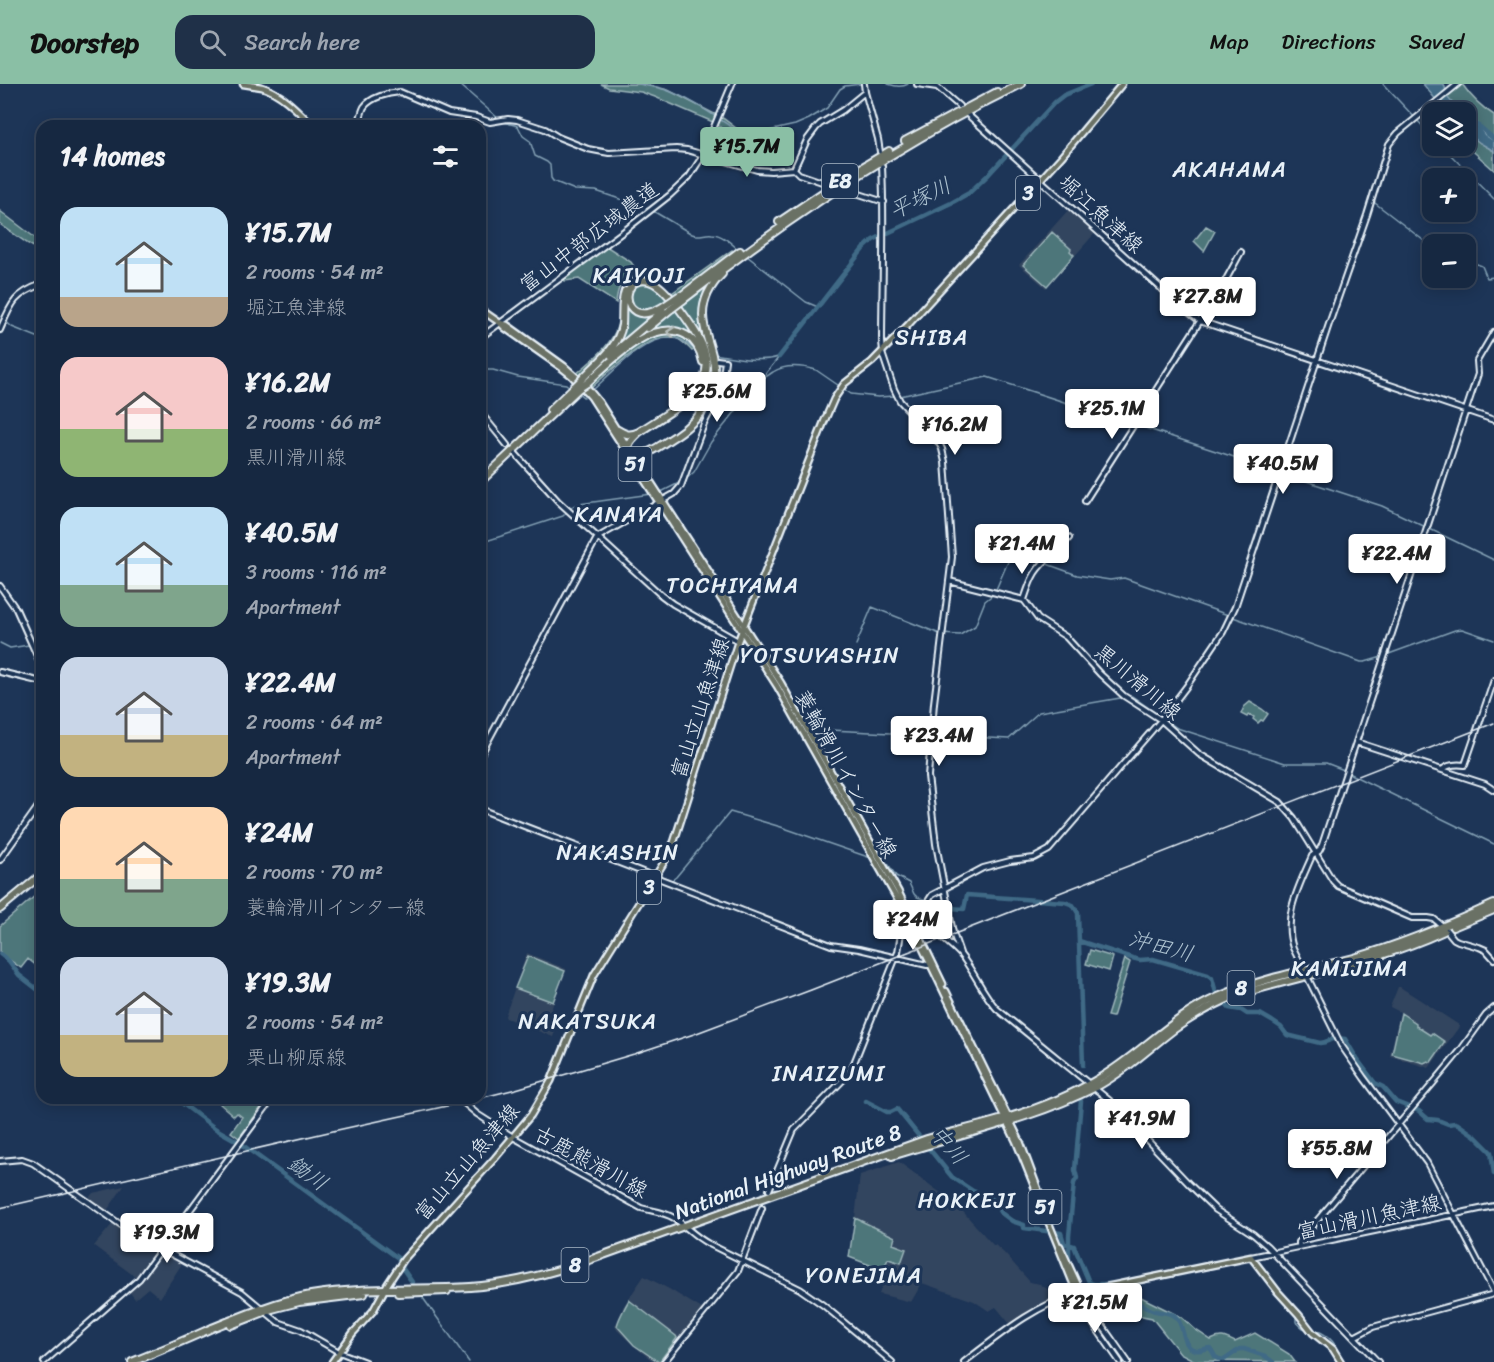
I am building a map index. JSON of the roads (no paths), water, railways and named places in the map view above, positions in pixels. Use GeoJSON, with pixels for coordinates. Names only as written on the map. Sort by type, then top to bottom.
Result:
{"type":"FeatureCollection","features":[{"type":"Feature","properties":{"kind":"highway","name":"E8"},"geometry":{"type":"LineString","coordinates":[[681,297],[795,211],[849,175],[935,124],[1012,84]]}},
{"type":"Feature","properties":{"kind":"highway","name":"E8"},"geometry":{"type":"LineString","coordinates":[[681,297],[833,191],[902,148],[1022,84]]}},
{"type":"Feature","properties":{"kind":"highway"},"geometry":{"type":"LineString","coordinates":[[639,464],[649,452],[685,430],[699,418],[710,399],[715,374],[703,317],[707,293],[720,275],[768,235]]}},
{"type":"Feature","properties":{"kind":"highway"},"geometry":{"type":"LineString","coordinates":[[585,380],[616,343],[622,324],[625,292],[631,282],[642,277],[659,283],[681,308],[706,344],[715,374]]}},
{"type":"Feature","properties":{"kind":"highway"},"geometry":{"type":"LineString","coordinates":[[649,452],[630,452],[632,438],[696,391],[704,378],[707,362],[704,349],[692,328],[655,283],[641,280],[633,284],[629,290],[627,297],[630,306],[640,313],[647,314],[669,307]]}},
{"type":"Feature","properties":{"kind":"highway"},"geometry":{"type":"LineString","coordinates":[[585,380],[681,297]]}},
{"type":"Feature","properties":{"kind":"highway"},"geometry":{"type":"LineString","coordinates":[[486,471],[568,393],[624,351],[658,331],[670,330],[682,333],[695,344],[703,362],[700,383],[696,391]]}},
{"type":"Feature","properties":{"kind":"highway"},"geometry":{"type":"LineString","coordinates":[[486,476],[576,387]]}},
{"type":"Feature","properties":{"kind":"highway"},"geometry":{"type":"LineString","coordinates":[[618,430],[627,435],[639,432]]}},
{"type":"Feature","properties":{"kind":"highway"},"geometry":{"type":"LineString","coordinates":[[0,909],[36,879]]}},
{"type":"Feature","properties":{"kind":"highway"},"geometry":{"type":"LineString","coordinates":[[0,915],[36,885]]}},
{"type":"Feature","properties":{"kind":"highway","name":"National Highway Route 8"},"geometry":{"type":"LineString","coordinates":[[1445,928],[1494,904]]}},
{"type":"Feature","properties":{"kind":"highway","name":"National Highway Route 8"},"geometry":{"type":"LineString","coordinates":[[132,1362],[263,1310],[285,1305],[384,1291],[497,1288],[536,1280],[576,1268],[686,1227],[902,1153],[1062,1102],[1092,1085],[1171,1025],[1215,998],[1247,986],[1306,973],[1494,910]]}},
{"type":"Feature","properties":{"kind":"highway","name":"National Highway Route 8"},"geometry":{"type":"LineString","coordinates":[[142,1362],[263,1310]]}},
{"type":"Feature","properties":{"kind":"main road"},"geometry":{"type":"LineString","coordinates":[[243,84],[263,87],[292,106],[307,120]]}},
{"type":"Feature","properties":{"kind":"main road","name":"富山立山魚津線"},"geometry":{"type":"LineString","coordinates":[[332,1362],[352,1333],[373,1311],[410,1252],[513,1137],[531,1115],[551,1081],[594,975],[666,859],[674,842],[738,641],[834,399],[844,384],[882,352],[1040,180],[1122,84]]}},
{"type":"Feature","properties":{"kind":"main road","name":"蓑輪滑川インター線"},"geometry":{"type":"LineString","coordinates":[[486,313],[562,368],[582,387],[639,464],[660,501]]}},
{"type":"Feature","properties":{"kind":"main road","name":"蓑輪滑川インター線"},"geometry":{"type":"LineString","coordinates":[[500,323],[507,325],[574,374],[594,395],[618,430],[660,501],[743,629],[911,921],[1007,1120]]}},
{"type":"Feature","properties":{"kind":"main road","name":"蓑輪滑川インター線"},"geometry":{"type":"LineString","coordinates":[[911,921],[930,965],[1026,1156],[1079,1293]]}},
{"type":"Feature","properties":{"kind":"main road"},"geometry":{"type":"LineString","coordinates":[[1079,1293],[1251,1257],[1314,1333],[1333,1349],[1341,1362]]}},
{"type":"Feature","properties":{"kind":"street","name":"富山中部広域農道"},"geometry":{"type":"LineString","coordinates":[[486,334],[670,195],[689,177],[703,154],[732,84]]}},
{"type":"Feature","properties":{"kind":"street"},"geometry":{"type":"LineString","coordinates":[[917,84],[936,87],[959,106]]}},
{"type":"Feature","properties":{"kind":"street"},"geometry":{"type":"LineString","coordinates":[[769,1190],[794,1130],[852,1068],[898,952],[900,933],[903,928],[921,912],[934,894],[994,864],[1034,858],[1049,850],[1161,720],[1223,632],[1231,616],[1389,144],[1398,133],[1458,84]]}},
{"type":"Feature","properties":{"kind":"street"},"geometry":{"type":"LineString","coordinates":[[864,85],[880,152]]}},
{"type":"Feature","properties":{"kind":"street"},"geometry":{"type":"LineString","coordinates":[[360,120],[364,108],[371,100],[400,92],[449,113],[484,120]]}},
{"type":"Feature","properties":{"kind":"street"},"geometry":{"type":"LineString","coordinates":[[794,169],[807,140],[816,128],[865,92]]}},
{"type":"Feature","properties":{"kind":"street","name":"堀江魚津線"},"geometry":{"type":"LineString","coordinates":[[967,114],[1200,321],[1494,420]]}},
{"type":"Feature","properties":{"kind":"street"},"geometry":{"type":"LineString","coordinates":[[486,121],[517,120],[597,151],[619,153],[687,150],[757,170],[794,169],[800,174],[828,184]]}},
{"type":"Feature","properties":{"kind":"street"},"geometry":{"type":"LineString","coordinates":[[882,166],[884,202],[882,352],[900,401],[939,443],[945,462],[952,557],[930,734],[928,776],[933,827],[944,889],[960,954],[986,996],[998,1010],[1122,1112],[1208,1203],[1253,1234],[1274,1253],[1378,1362]]}},
{"type":"Feature","properties":{"kind":"street"},"geometry":{"type":"LineString","coordinates":[[844,189],[884,202]]}},
{"type":"Feature","properties":{"kind":"street"},"geometry":{"type":"LineString","coordinates":[[1085,501],[1200,321],[1241,252]]}},
{"type":"Feature","properties":{"kind":"street"},"geometry":{"type":"LineString","coordinates":[[0,330],[14,300],[36,287]]}},
{"type":"Feature","properties":{"kind":"street"},"geometry":{"type":"LineString","coordinates":[[1354,1337],[1373,1327],[1494,1293],[1427,1163],[1341,1045],[1293,948],[1290,941],[1289,924],[1292,909],[1312,856],[1322,846],[1478,374],[1477,361],[1494,332]]}},
{"type":"Feature","properties":{"kind":"street"},"geometry":{"type":"LineString","coordinates":[[486,745],[598,538],[674,494],[681,486],[704,424],[721,390],[725,361],[717,360]]}},
{"type":"Feature","properties":{"kind":"street"},"geometry":{"type":"LineString","coordinates":[[486,419],[507,445]]}},
{"type":"Feature","properties":{"kind":"street"},"geometry":{"type":"LineString","coordinates":[[513,452],[568,511],[660,595],[738,641]]}},
{"type":"Feature","properties":{"kind":"street"},"geometry":{"type":"LineString","coordinates":[[949,581],[1024,600],[1035,573],[1069,538]]}},
{"type":"Feature","properties":{"kind":"street"},"geometry":{"type":"LineString","coordinates":[[0,586],[16,609],[36,654]]}},
{"type":"Feature","properties":{"kind":"street","name":"黒川滑川線"},"geometry":{"type":"LineString","coordinates":[[1024,600],[1038,619],[1066,637],[1124,696],[1161,720],[1205,758],[1280,802],[1294,818],[1333,881],[1341,888],[1412,918],[1434,919],[1454,939],[1486,950],[1494,959]]}},
{"type":"Feature","properties":{"kind":"street"},"geometry":{"type":"LineString","coordinates":[[0,672],[36,681]]}},
{"type":"Feature","properties":{"kind":"street"},"geometry":{"type":"LineString","coordinates":[[1442,770],[1451,766],[1465,765],[1494,680]]}},
{"type":"Feature","properties":{"kind":"street"},"geometry":{"type":"LineString","coordinates":[[1356,742],[1485,784],[1494,790]]}},
{"type":"Feature","properties":{"kind":"street"},"geometry":{"type":"LineString","coordinates":[[0,860],[36,809]]}},
{"type":"Feature","properties":{"kind":"street"},"geometry":{"type":"LineString","coordinates":[[486,811],[831,945],[930,965]]}},
{"type":"Feature","properties":{"kind":"street"},"geometry":{"type":"LineString","coordinates":[[921,912],[924,921],[960,954]]}},
{"type":"Feature","properties":{"kind":"street"},"geometry":{"type":"LineString","coordinates":[[1299,1247],[1299,1242],[1494,1008]]}},
{"type":"Feature","properties":{"kind":"street"},"geometry":{"type":"LineString","coordinates":[[44,1362],[136,1282],[269,1104]]}},
{"type":"Feature","properties":{"kind":"street","name":"古鹿熊滑川線"},"geometry":{"type":"LineString","coordinates":[[465,1104],[513,1137],[641,1208],[667,1215],[686,1227],[700,1240],[800,1289],[892,1362]]}},
{"type":"Feature","properties":{"kind":"street"},"geometry":{"type":"LineString","coordinates":[[0,1161],[22,1159],[33,1162],[121,1226],[234,1287],[278,1322],[301,1330],[339,1352],[365,1362]]}},
{"type":"Feature","properties":{"kind":"street","name":"富山滑川魚津線"},"geometry":{"type":"LineString","coordinates":[[1251,1257],[1494,1206]]}},
{"type":"Feature","properties":{"kind":"street"},"geometry":{"type":"LineString","coordinates":[[664,1362],[734,1277],[762,1208]]}},
{"type":"Feature","properties":{"kind":"street"},"geometry":{"type":"LineString","coordinates":[[964,1362],[1029,1314],[1053,1301],[1079,1293]]}},
{"type":"Feature","properties":{"kind":"street"},"geometry":{"type":"LineString","coordinates":[[1079,1293],[1094,1325],[1120,1362]]}},
{"type":"Feature","properties":{"kind":"street"},"geometry":{"type":"LineString","coordinates":[[1079,1293],[1128,1362]]}},
{"type":"Feature","properties":{"kind":"waterway"},"geometry":{"type":"LineString","coordinates":[[459,84],[499,119]]}},
{"type":"Feature","properties":{"kind":"waterway"},"geometry":{"type":"LineString","coordinates":[[639,84],[663,89],[685,98],[752,139],[764,132],[795,125],[809,119],[827,108],[840,89],[860,84]]}},
{"type":"Feature","properties":{"kind":"waterway"},"geometry":{"type":"LineString","coordinates":[[888,84],[896,86],[908,84]]}},
{"type":"Feature","properties":{"kind":"waterway","name":"平塚川"},"geometry":{"type":"LineString","coordinates":[[779,357],[863,249],[873,240],[969,193],[1055,102],[1064,95],[1091,84]]}},
{"type":"Feature","properties":{"kind":"waterway"},"geometry":{"type":"LineString","coordinates":[[1383,84],[1422,125]]}},
{"type":"Feature","properties":{"kind":"waterway"},"geometry":{"type":"LineString","coordinates":[[503,122],[518,126],[523,136],[530,141],[535,156],[550,165],[553,181],[575,190],[596,191],[649,209]]}},
{"type":"Feature","properties":{"kind":"waterway"},"geometry":{"type":"LineString","coordinates":[[1476,125],[1494,139]]}},
{"type":"Feature","properties":{"kind":"waterway"},"geometry":{"type":"LineString","coordinates":[[1452,156],[1494,199]]}},
{"type":"Feature","properties":{"kind":"waterway"},"geometry":{"type":"LineString","coordinates":[[1375,203],[1422,239]]}},
{"type":"Feature","properties":{"kind":"waterway"},"geometry":{"type":"LineString","coordinates":[[653,211],[692,234],[716,234],[739,250]]}},
{"type":"Feature","properties":{"kind":"waterway"},"geometry":{"type":"LineString","coordinates":[[747,256],[806,302],[818,307]]}},
{"type":"Feature","properties":{"kind":"waterway"},"geometry":{"type":"LineString","coordinates":[[1476,264],[1482,266],[1487,278],[1494,277]]}},
{"type":"Feature","properties":{"kind":"waterway"},"geometry":{"type":"LineString","coordinates":[[0,316],[12,327],[36,337]]}},
{"type":"Feature","properties":{"kind":"waterway"},"geometry":{"type":"LineString","coordinates":[[593,390],[630,356],[663,338],[678,339],[698,352]]}},
{"type":"Feature","properties":{"kind":"waterway"},"geometry":{"type":"LineString","coordinates":[[714,354],[755,359],[778,357]]}},
{"type":"Feature","properties":{"kind":"waterway"},"geometry":{"type":"LineString","coordinates":[[685,480],[694,472],[711,442],[779,357]]}},
{"type":"Feature","properties":{"kind":"waterway"},"geometry":{"type":"LineString","coordinates":[[761,379],[778,369],[800,367],[816,370],[851,394],[895,396]]}},
{"type":"Feature","properties":{"kind":"waterway"},"geometry":{"type":"LineString","coordinates":[[486,370],[566,384],[571,388]]}},
{"type":"Feature","properties":{"kind":"waterway"},"geometry":{"type":"LineString","coordinates":[[900,396],[987,377],[1132,424]]}},
{"type":"Feature","properties":{"kind":"waterway"},"geometry":{"type":"LineString","coordinates":[[577,392],[583,397],[588,396]]}},
{"type":"Feature","properties":{"kind":"waterway"},"geometry":{"type":"LineString","coordinates":[[1136,425],[1277,471]]}},
{"type":"Feature","properties":{"kind":"waterway"},"geometry":{"type":"LineString","coordinates":[[1282,473],[1382,506],[1494,560]]}},
{"type":"Feature","properties":{"kind":"waterway"},"geometry":{"type":"LineString","coordinates":[[659,493],[681,482]]}},
{"type":"Feature","properties":{"kind":"waterway"},"geometry":{"type":"LineString","coordinates":[[486,541],[563,516],[573,506],[579,504],[651,494]]}},
{"type":"Feature","properties":{"kind":"waterway"},"geometry":{"type":"LineString","coordinates":[[856,645],[872,607],[940,634],[960,635],[975,626],[985,601],[994,594],[1010,557],[1036,560],[1077,575],[1110,580],[1124,578],[1228,615]]}},
{"type":"Feature","properties":{"kind":"waterway"},"geometry":{"type":"LineString","coordinates":[[1233,617],[1361,662],[1382,657]]}},
{"type":"Feature","properties":{"kind":"waterway"},"geometry":{"type":"LineString","coordinates":[[1386,655],[1462,629],[1494,640]]}},
{"type":"Feature","properties":{"kind":"waterway"},"geometry":{"type":"LineString","coordinates":[[0,643],[10,648],[29,645]]}},
{"type":"Feature","properties":{"kind":"waterway"},"geometry":{"type":"LineString","coordinates":[[811,729],[1009,739],[1039,712],[1132,696],[1177,728],[1285,763],[1326,763],[1344,770]]}},
{"type":"Feature","properties":{"kind":"waterway"},"geometry":{"type":"LineString","coordinates":[[1348,773],[1494,844]]}},
{"type":"Feature","properties":{"kind":"waterway"},"geometry":{"type":"LineString","coordinates":[[486,809],[672,880],[730,812],[871,858]]}},
{"type":"Feature","properties":{"kind":"waterway"},"geometry":{"type":"LineString","coordinates":[[884,863],[888,864],[896,876],[909,883],[917,897],[947,907]]}},
{"type":"Feature","properties":{"kind":"waterway","name":"沖田川"},"geometry":{"type":"LineString","coordinates":[[950,908],[964,909],[967,895],[1065,902],[1073,905],[1078,913],[1083,1065]]}},
{"type":"Feature","properties":{"kind":"waterway","name":"沖田川"},"geometry":{"type":"LineString","coordinates":[[1079,941],[1132,958],[1153,959],[1208,975],[1212,978],[1216,993],[1229,1008],[1241,1010],[1247,1014],[1260,1014],[1281,1027],[1287,1035],[1320,1043],[1333,1039],[1345,1039],[1375,1083],[1383,1087],[1396,1102],[1419,1111],[1428,1119],[1458,1124],[1475,1136],[1491,1152],[1494,1174]]}},
{"type":"Feature","properties":{"kind":"waterway","name":"鋤川"},"geometry":{"type":"LineString","coordinates":[[0,954],[9,961],[19,975],[36,988]]}},
{"type":"Feature","properties":{"kind":"waterway","name":"中川"},"geometry":{"type":"LineString","coordinates":[[866,1101],[887,1112],[897,1109],[952,1177],[973,1191],[990,1197],[1000,1212],[1012,1221],[1024,1225],[1024,1228],[1061,1233],[1064,1243],[1074,1246],[1089,1282],[1110,1284],[1119,1308],[1123,1311],[1127,1312],[1140,1303],[1152,1310],[1172,1314],[1181,1325],[1185,1340],[1191,1348],[1198,1350],[1210,1348],[1220,1359],[1224,1360],[1240,1349],[1244,1349],[1265,1356],[1273,1362]]}},
{"type":"Feature","properties":{"kind":"waterway"},"geometry":{"type":"LineString","coordinates":[[1069,1264],[1069,1236],[1074,1183],[1077,1178],[1075,1170],[1081,1101]]}},
{"type":"Feature","properties":{"kind":"waterway","name":"鋤川"},"geometry":{"type":"LineString","coordinates":[[183,1104],[398,1258],[412,1282]]}},
{"type":"Feature","properties":{"kind":"waterway","name":"鋤川"},"geometry":{"type":"LineString","coordinates":[[423,1298],[469,1362]]}},
{"type":"Feature","properties":{"kind":"waterway"},"geometry":{"type":"LineString","coordinates":[[1091,1312],[1125,1362]]}},
{"type":"Feature","properties":{"kind":"waterway"},"geometry":{"type":"LineString","coordinates":[[1296,1315],[1296,1322],[1309,1330]]}},
{"type":"Feature","properties":{"kind":"waterway"},"geometry":{"type":"LineString","coordinates":[[1313,1330],[1329,1338],[1338,1353]]}},
{"type":"Feature","properties":{"kind":"railway"},"geometry":{"type":"LineString","coordinates":[[486,1096],[634,1054],[694,1034],[1494,723]]}},
{"type":"Feature","properties":{"kind":"railway"},"geometry":{"type":"LineString","coordinates":[[0,1208],[456,1104]]}},
{"type":"Feature","properties":{"kind":"district","name":"AKAHAMA"},"geometry":{"type":"Point","coordinates":[1230,169]}},
{"type":"Feature","properties":{"kind":"district","name":"KAIYOJI"},"geometry":{"type":"Point","coordinates":[639,275]}},
{"type":"Feature","properties":{"kind":"district","name":"SHIBA"},"geometry":{"type":"Point","coordinates":[932,337]}},
{"type":"Feature","properties":{"kind":"district","name":"KANAYA"},"geometry":{"type":"Point","coordinates":[619,514]}},
{"type":"Feature","properties":{"kind":"district","name":"TOCHIYAMA"},"geometry":{"type":"Point","coordinates":[733,585]}},
{"type":"Feature","properties":{"kind":"district","name":"YOTSUYASHIN"},"geometry":{"type":"Point","coordinates":[820,655]}},
{"type":"Feature","properties":{"kind":"district","name":"NAKASHIN"},"geometry":{"type":"Point","coordinates":[618,852]}},
{"type":"Feature","properties":{"kind":"district","name":"KAMIJIMA"},"geometry":{"type":"Point","coordinates":[1350,968]}},
{"type":"Feature","properties":{"kind":"district","name":"NAKATSUKA"},"geometry":{"type":"Point","coordinates":[588,1021]}},
{"type":"Feature","properties":{"kind":"district","name":"INAIZUMI"},"geometry":{"type":"Point","coordinates":[829,1073]}},
{"type":"Feature","properties":{"kind":"district","name":"HOKKEJI"},"geometry":{"type":"Point","coordinates":[967,1200]}},
{"type":"Feature","properties":{"kind":"district","name":"YONEJIMA"},"geometry":{"type":"Point","coordinates":[864,1275]}}]}
